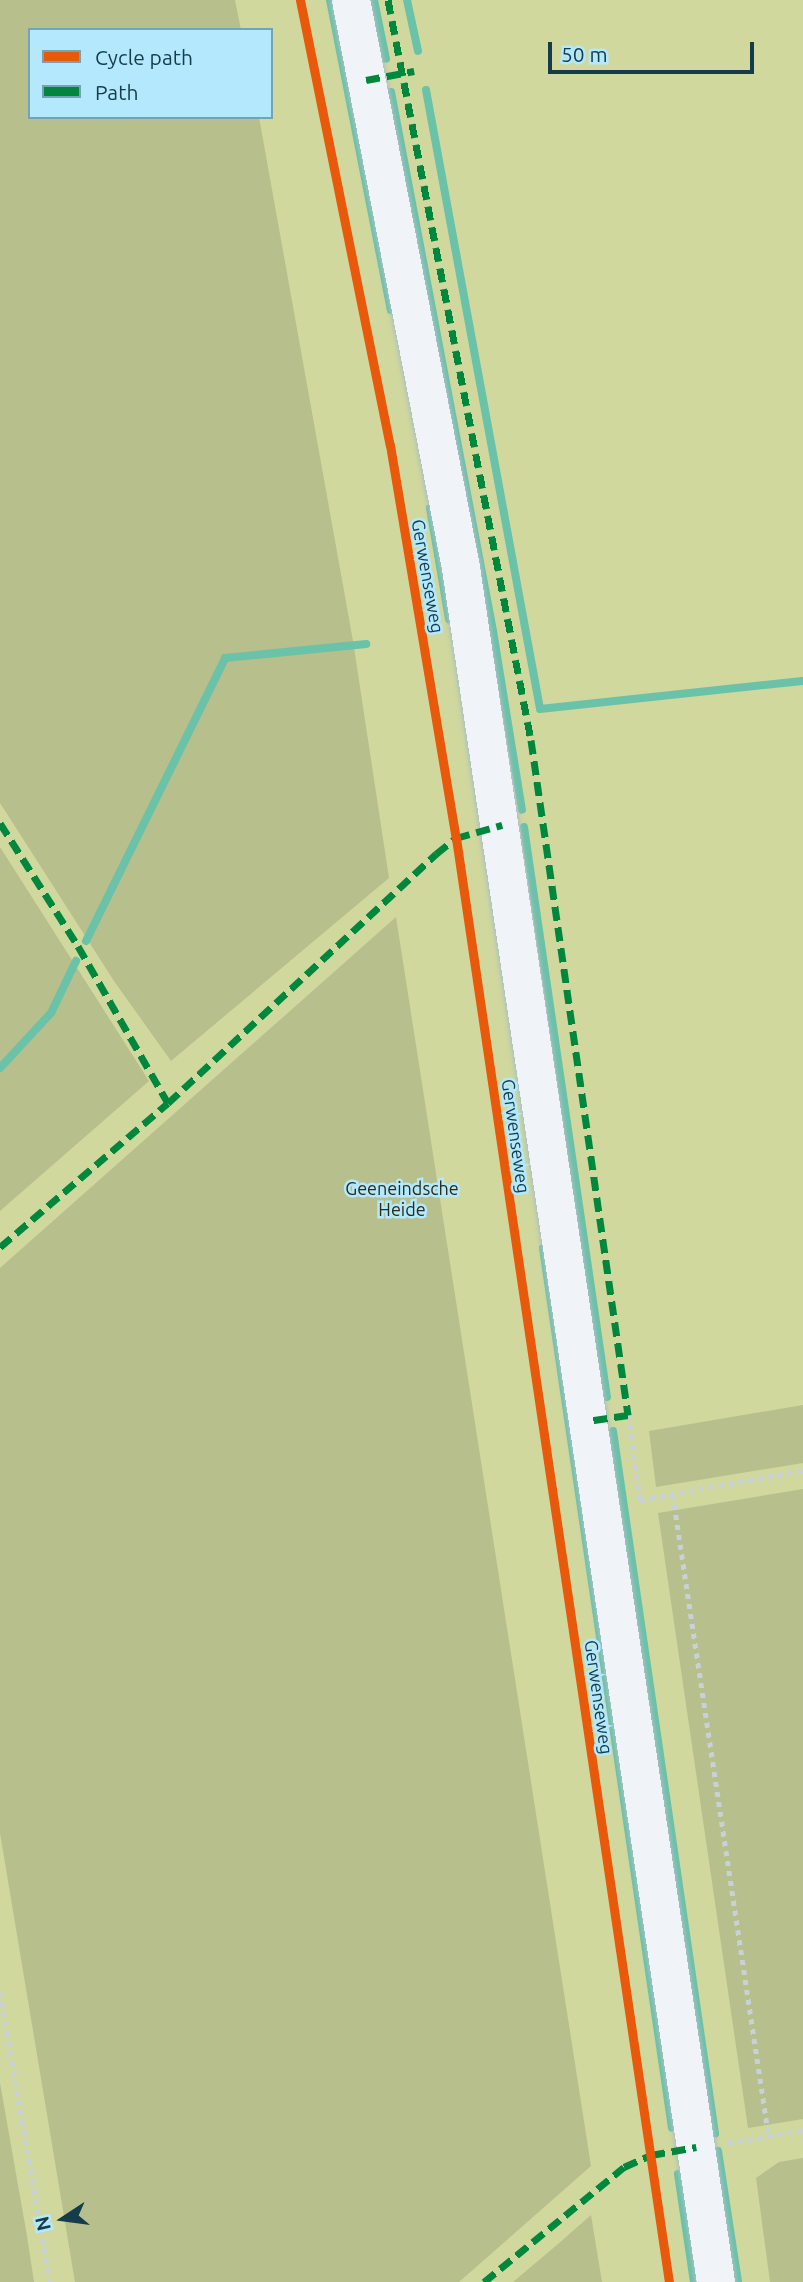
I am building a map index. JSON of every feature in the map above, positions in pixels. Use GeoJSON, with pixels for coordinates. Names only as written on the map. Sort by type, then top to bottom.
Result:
{"type":"FeatureCollection","features":[{"type":"Feature","properties":{"kind":"main road","name":"Gerwenseweg"},"geometry":{"type":"LineString","coordinates":[[351,0],[461,568],[716,2282]]}},
{"type":"Feature","properties":{"kind":"path"},"geometry":{"type":"LineString","coordinates":[[628,1415],[640,1500],[803,1470]]}},
{"type":"Feature","properties":{"kind":"path"},"geometry":{"type":"LineString","coordinates":[[673,1494],[769,2137]]}},
{"type":"Feature","properties":{"kind":"path"},"geometry":{"type":"LineString","coordinates":[[0,1992],[50,2282]]}},
{"type":"Feature","properties":{"kind":"path"},"geometry":{"type":"LineString","coordinates":[[696,2147],[803,2130]]}},
{"type":"Feature","properties":{"kind":"green space","name":"Geeneindsche Heide"},"geometry":{"type":"Polygon","coordinates":[[[0,0],[803,0],[803,2282],[0,2282],[0,0]]]}},
{"type":"Feature","properties":{"kind":"green space"},"geometry":{"type":"Polygon","coordinates":[[[0,0],[235,0],[241,28],[28,28],[28,119],[259,119],[353,641],[389,878],[171,1061],[114,981],[0,803],[0,0]]]}},
{"type":"Feature","properties":{"kind":"green space"},"geometry":{"type":"Polygon","coordinates":[[[0,847],[149,1081],[0,1211],[0,847]]]}},
{"type":"Feature","properties":{"kind":"green space"},"geometry":{"type":"Polygon","coordinates":[[[396,917],[591,2166],[459,2282],[75,2282],[0,1833],[0,1268],[396,917]]]}},
{"type":"Feature","properties":{"kind":"green space"},"geometry":{"type":"Polygon","coordinates":[[[803,1405],[803,1463],[656,1487],[649,1431],[803,1405]]]}},
{"type":"Feature","properties":{"kind":"green space"},"geometry":{"type":"Polygon","coordinates":[[[803,1489],[803,2119],[748,2128],[658,1513],[803,1489]]]}},
{"type":"Feature","properties":{"kind":"green space"},"geometry":{"type":"Polygon","coordinates":[[[0,2083],[27,2236],[34,2282],[0,2282],[0,2083]]]}},
{"type":"Feature","properties":{"kind":"green space"},"geometry":{"type":"Polygon","coordinates":[[[803,2158],[803,2282],[770,2282],[756,2178],[779,2162],[803,2158]]]}},
{"type":"Feature","properties":{"kind":"green space"},"geometry":{"type":"Polygon","coordinates":[[[591,2215],[602,2282],[513,2282],[558,2244],[591,2215]]]}},
{"type":"Feature","properties":{"kind":"waterway"},"geometry":{"type":"LineString","coordinates":[[330,0],[391,310]]}},
{"type":"Feature","properties":{"kind":"waterway"},"geometry":{"type":"LineString","coordinates":[[374,0],[386,59]]}},
{"type":"Feature","properties":{"kind":"waterway"},"geometry":{"type":"LineString","coordinates":[[407,0],[418,51]]}},
{"type":"Feature","properties":{"kind":"waterway"},"geometry":{"type":"LineString","coordinates":[[426,90],[540,709],[803,681]]}},
{"type":"Feature","properties":{"kind":"waterway"},"geometry":{"type":"LineString","coordinates":[[391,92],[493,631],[522,810]]}},
{"type":"Feature","properties":{"kind":"waterway"},"geometry":{"type":"LineString","coordinates":[[430,508],[449,619]]}},
{"type":"Feature","properties":{"kind":"waterway"},"geometry":{"type":"LineString","coordinates":[[86,941],[225,658],[366,644]]}},
{"type":"Feature","properties":{"kind":"waterway"},"geometry":{"type":"LineString","coordinates":[[524,827],[607,1397]]}},
{"type":"Feature","properties":{"kind":"waterway"},"geometry":{"type":"LineString","coordinates":[[0,1068],[51,1013],[76,961]]}},
{"type":"Feature","properties":{"kind":"waterway"},"geometry":{"type":"LineString","coordinates":[[543,1248],[672,2128]]}},
{"type":"Feature","properties":{"kind":"waterway"},"geometry":{"type":"LineString","coordinates":[[613,1431],[715,2134]]}},
{"type":"Feature","properties":{"kind":"waterway"},"geometry":{"type":"LineString","coordinates":[[718,2151],[738,2282]]}},
{"type":"Feature","properties":{"kind":"waterway"},"geometry":{"type":"LineString","coordinates":[[678,2174],[694,2282]]}},
{"type":"Feature","properties":{"kind":"marked path"},"geometry":{"type":"LineString","coordinates":[[388,0],[531,740],[628,1415],[587,1421]]}},
{"type":"Feature","properties":{"kind":"marked path"},"geometry":{"type":"LineString","coordinates":[[366,80],[414,71]]}},
{"type":"Feature","properties":{"kind":"marked path"},"geometry":{"type":"LineString","coordinates":[[0,823],[78,946],[168,1103]]}},
{"type":"Feature","properties":{"kind":"marked path"},"geometry":{"type":"LineString","coordinates":[[0,1247],[168,1103],[436,854],[456,838],[502,825]]}},
{"type":"Feature","properties":{"kind":"marked path"},"geometry":{"type":"LineString","coordinates":[[484,2282],[624,2167],[651,2155],[696,2147]]}},
{"type":"Feature","properties":{"kind":"cycle path"},"geometry":{"type":"LineString","coordinates":[[300,0],[390,445],[456,838],[669,2282]]}}]}
